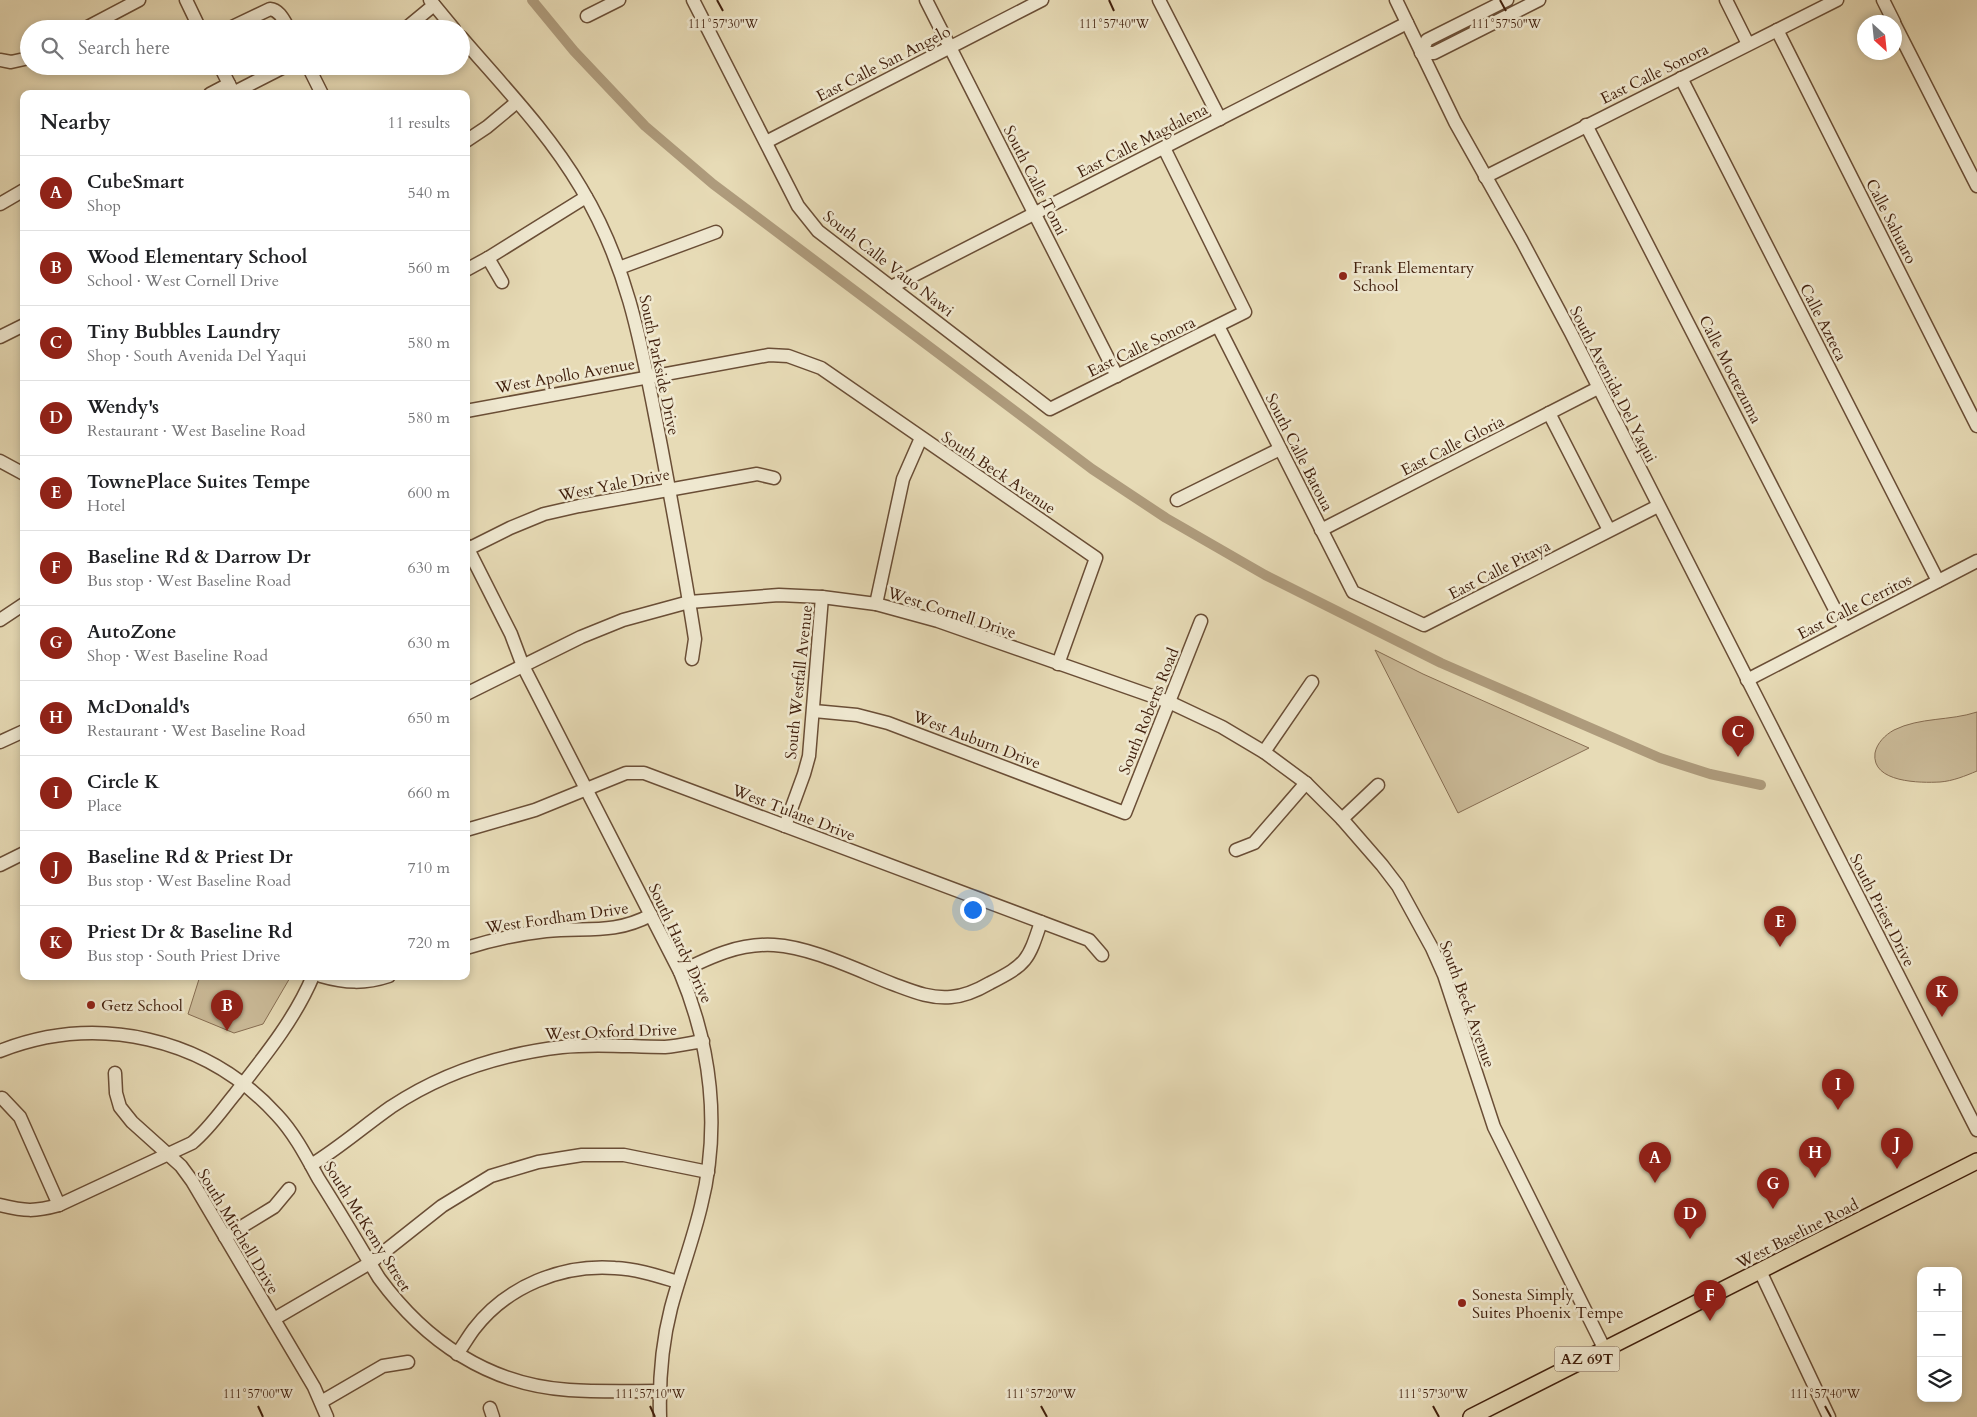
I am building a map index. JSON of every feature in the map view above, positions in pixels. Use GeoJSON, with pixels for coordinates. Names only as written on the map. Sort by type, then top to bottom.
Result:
{"type":"FeatureCollection","features":[{"type":"Feature","properties":{"kind":"main road","name":"West Baseline Road"},"geometry":{"type":"LineString","coordinates":[[1471,1417],[1977,1161]]}},
{"type":"Feature","properties":{"kind":"street"},"geometry":{"type":"LineString","coordinates":[[101,20],[139,0]]}},
{"type":"Feature","properties":{"kind":"street"},"geometry":{"type":"LineString","coordinates":[[186,0],[196,20]]}},
{"type":"Feature","properties":{"kind":"street"},"geometry":{"type":"LineString","coordinates":[[587,16],[619,0]]}},
{"type":"Feature","properties":{"kind":"street","name":"South Calle Vauo Nawi"},"geometry":{"type":"LineString","coordinates":[[693,0],[798,206],[818,231],[1050,409]]}},
{"type":"Feature","properties":{"kind":"street","name":"South Calle Tomi"},"geometry":{"type":"LineString","coordinates":[[926,0],[1117,376]]}},
{"type":"Feature","properties":{"kind":"street","name":"East Calle San Angelo"},"geometry":{"type":"LineString","coordinates":[[766,142],[1042,0]]}},
{"type":"Feature","properties":{"kind":"street"},"geometry":{"type":"LineString","coordinates":[[1158,0],[1220,119]]}},
{"type":"Feature","properties":{"kind":"street","name":"South Avenida Del Yaqui"},"geometry":{"type":"LineString","coordinates":[[1396,0],[1455,122],[1522,240],[1800,785]]}},
{"type":"Feature","properties":{"kind":"street"},"geometry":{"type":"LineString","coordinates":[[1507,0],[1427,40],[1421,53],[1434,53],[1539,0]]}},
{"type":"Feature","properties":{"kind":"street"},"geometry":{"type":"LineString","coordinates":[[1726,0],[1748,44]]}},
{"type":"Feature","properties":{"kind":"street","name":"East Calle Sonora"},"geometry":{"type":"LineString","coordinates":[[1485,177],[1837,0]]}},
{"type":"Feature","properties":{"kind":"street"},"geometry":{"type":"LineString","coordinates":[[1883,0],[1890,15]]}},
{"type":"Feature","properties":{"kind":"street"},"geometry":{"type":"LineString","coordinates":[[414,20],[432,3],[446,20]]}},
{"type":"Feature","properties":{"kind":"street"},"geometry":{"type":"LineString","coordinates":[[246,20],[265,10],[275,9],[284,20]]}},
{"type":"Feature","properties":{"kind":"street","name":"East Calle Magdalena"},"geometry":{"type":"LineString","coordinates":[[891,287],[1406,23]]}},
{"type":"Feature","properties":{"kind":"street","name":"Calle Sahuaro"},"geometry":{"type":"LineString","coordinates":[[1777,30],[1977,426]]}},
{"type":"Feature","properties":{"kind":"street"},"geometry":{"type":"LineString","coordinates":[[1902,39],[1977,186]]}},
{"type":"Feature","properties":{"kind":"street","name":"South Parkside Drive"},"geometry":{"type":"LineString","coordinates":[[470,47],[556,150],[586,197],[604,230],[619,268],[638,326],[648,376],[690,602],[695,639],[692,659]]}},
{"type":"Feature","properties":{"kind":"street"},"geometry":{"type":"LineString","coordinates":[[0,60],[11,62],[20,60]]}},
{"type":"Feature","properties":{"kind":"street"},"geometry":{"type":"LineString","coordinates":[[224,75],[232,90],[266,75]]}},
{"type":"Feature","properties":{"kind":"street"},"geometry":{"type":"LineString","coordinates":[[312,75],[320,90]]}},
{"type":"Feature","properties":{"kind":"street","name":"Calle Azteca"},"geometry":{"type":"LineString","coordinates":[[1681,78],[1938,581]]}},
{"type":"Feature","properties":{"kind":"street"},"geometry":{"type":"LineString","coordinates":[[470,138],[517,102]]}},
{"type":"Feature","properties":{"kind":"street","name":"Calle Moctezuma"},"geometry":{"type":"LineString","coordinates":[[1586,125],[1846,629]]}},
{"type":"Feature","properties":{"kind":"street","name":"East Calle Sonora"},"geometry":{"type":"LineString","coordinates":[[1050,409],[1246,312],[1164,148]]}},
{"type":"Feature","properties":{"kind":"street"},"geometry":{"type":"LineString","coordinates":[[0,204],[20,192]]}},
{"type":"Feature","properties":{"kind":"street"},"geometry":{"type":"LineString","coordinates":[[470,268],[586,197]]}},
{"type":"Feature","properties":{"kind":"street"},"geometry":{"type":"LineString","coordinates":[[619,268],[716,232]]}},
{"type":"Feature","properties":{"kind":"street"},"geometry":{"type":"LineString","coordinates":[[488,258],[502,282]]}},
{"type":"Feature","properties":{"kind":"street","name":"South Calle Batoua"},"geometry":{"type":"LineString","coordinates":[[1218,326],[1353,592]]}},
{"type":"Feature","properties":{"kind":"street"},"geometry":{"type":"LineString","coordinates":[[0,337],[20,327]]}},
{"type":"Feature","properties":{"kind":"street","name":"West Apollo Avenue"},"geometry":{"type":"LineString","coordinates":[[470,410],[769,355],[788,356]]}},
{"type":"Feature","properties":{"kind":"street","name":"South Beck Avenue"},"geometry":{"type":"LineString","coordinates":[[788,356],[821,368],[1096,558],[1058,664]]}},
{"type":"Feature","properties":{"kind":"street","name":"East Calle Gloria"},"geometry":{"type":"LineString","coordinates":[[1322,530],[1598,388]]}},
{"type":"Feature","properties":{"kind":"street"},"geometry":{"type":"LineString","coordinates":[[1549,413],[1608,530]]}},
{"type":"Feature","properties":{"kind":"street"},"geometry":{"type":"LineString","coordinates":[[876,604],[903,479],[921,438]]}},
{"type":"Feature","properties":{"kind":"street"},"geometry":{"type":"LineString","coordinates":[[1177,500],[1280,449]]}},
{"type":"Feature","properties":{"kind":"street"},"geometry":{"type":"LineString","coordinates":[[0,461],[20,472]]}},
{"type":"Feature","properties":{"kind":"street","name":"West Yale Drive"},"geometry":{"type":"LineString","coordinates":[[470,547],[544,514],[757,474],[774,478]]}},
{"type":"Feature","properties":{"kind":"street","name":"East Calle Pitaya"},"geometry":{"type":"LineString","coordinates":[[1353,592],[1424,625],[1658,506]]}},
{"type":"Feature","properties":{"kind":"street","name":"South Hardy Drive"},"geometry":{"type":"LineString","coordinates":[[470,554],[511,634],[523,666],[680,972],[696,1011],[703,1041],[712,1110],[708,1172],[701,1206],[678,1282],[667,1328],[660,1391],[660,1417]]}},
{"type":"Feature","properties":{"kind":"street","name":"East Calle Cerritos"},"geometry":{"type":"LineString","coordinates":[[1747,680],[1977,561]]}},
{"type":"Feature","properties":{"kind":"street","name":"West Cornell Drive"},"geometry":{"type":"LineString","coordinates":[[470,692],[581,637],[623,620],[690,602],[779,595],[822,597],[876,604],[938,621],[1169,702]]}},
{"type":"Feature","properties":{"kind":"street","name":"South Westfall Avenue"},"geometry":{"type":"LineString","coordinates":[[785,826],[806,765],[814,711],[822,597]]}},
{"type":"Feature","properties":{"kind":"street"},"geometry":{"type":"LineString","coordinates":[[0,620],[20,607]]}},
{"type":"Feature","properties":{"kind":"street","name":"South Roberts Road"},"geometry":{"type":"LineString","coordinates":[[1125,812],[1201,621]]}},
{"type":"Feature","properties":{"kind":"street"},"geometry":{"type":"LineString","coordinates":[[1264,752],[1312,682]]}},
{"type":"Feature","properties":{"kind":"street","name":"South Beck Avenue"},"geometry":{"type":"LineString","coordinates":[[1169,702],[1222,727],[1264,752],[1306,783],[1342,819],[1398,886],[1432,948],[1452,998],[1494,1127],[1606,1350]]}},
{"type":"Feature","properties":{"kind":"street","name":"West Auburn Drive"},"geometry":{"type":"LineString","coordinates":[[814,711],[864,716],[888,722],[1125,812]]}},
{"type":"Feature","properties":{"kind":"street"},"geometry":{"type":"LineString","coordinates":[[0,742],[20,733]]}},
{"type":"Feature","properties":{"kind":"street","name":"West Tulane Drive"},"geometry":{"type":"LineString","coordinates":[[470,829],[535,810],[626,773],[644,773],[1089,940],[1102,955]]}},
{"type":"Feature","properties":{"kind":"street"},"geometry":{"type":"LineString","coordinates":[[1236,850],[1254,843],[1306,783]]}},
{"type":"Feature","properties":{"kind":"street"},"geometry":{"type":"LineString","coordinates":[[1342,819],[1378,785]]}},
{"type":"Feature","properties":{"kind":"street","name":"South Priest Drive"},"geometry":{"type":"LineString","coordinates":[[1800,785],[1977,1130]]}},
{"type":"Feature","properties":{"kind":"street"},"geometry":{"type":"LineString","coordinates":[[0,865],[20,855]]}},
{"type":"Feature","properties":{"kind":"street","name":"West Fordham Drive"},"geometry":{"type":"LineString","coordinates":[[470,947],[501,938],[546,931],[609,929],[631,925],[651,915]]}},
{"type":"Feature","properties":{"kind":"street"},"geometry":{"type":"LineString","coordinates":[[680,972],[729,950],[773,945],[807,952],[922,995],[952,997],[967,994],[980,988],[1014,971],[1024,963],[1032,949],[1040,922]]}},
{"type":"Feature","properties":{"kind":"street"},"geometry":{"type":"LineString","coordinates":[[0,1205],[22,1210],[39,1211],[59,1205],[192,1143],[202,1134],[243,1084],[292,1018],[311,980]]}},
{"type":"Feature","properties":{"kind":"street"},"geometry":{"type":"LineString","coordinates":[[333,980],[360,983],[379,980]]}},
{"type":"Feature","properties":{"kind":"street"},"geometry":{"type":"LineString","coordinates":[[0,1052],[24,1042],[49,1036],[96,1033],[120,1034],[148,1038],[185,1051],[222,1070],[243,1084]]}},
{"type":"Feature","properties":{"kind":"street","name":"West Oxford Drive"},"geometry":{"type":"LineString","coordinates":[[311,1166],[333,1152],[391,1107],[448,1076],[479,1065],[516,1054],[565,1047],[601,1044],[667,1047],[703,1041]]}},
{"type":"Feature","properties":{"kind":"street","name":"South Mitchell Drive"},"geometry":{"type":"LineString","coordinates":[[115,1073],[116,1093],[120,1107],[132,1122],[169,1155],[192,1181],[314,1387],[327,1417]]}},
{"type":"Feature","properties":{"kind":"street","name":"South McKemy Street"},"geometry":{"type":"LineString","coordinates":[[243,1084],[276,1114],[295,1139],[389,1292],[407,1314],[457,1354],[501,1376],[543,1386],[568,1390],[660,1391]]}},
{"type":"Feature","properties":{"kind":"street"},"geometry":{"type":"LineString","coordinates":[[2,1098],[20,1117],[59,1205]]}},
{"type":"Feature","properties":{"kind":"street"},"geometry":{"type":"LineString","coordinates":[[274,1319],[370,1263],[442,1206],[491,1176],[538,1162],[582,1155],[624,1155],[708,1172]]}},
{"type":"Feature","properties":{"kind":"street"},"geometry":{"type":"LineString","coordinates":[[225,1237],[274,1207],[288,1189]]}},
{"type":"Feature","properties":{"kind":"street"},"geometry":{"type":"LineString","coordinates":[[457,1354],[475,1328],[497,1306],[522,1288],[543,1278],[587,1268],[615,1268],[642,1271],[678,1282]]}},
{"type":"Feature","properties":{"kind":"street"},"geometry":{"type":"LineString","coordinates":[[1760,1271],[1829,1417]]}},
{"type":"Feature","properties":{"kind":"street"},"geometry":{"type":"LineString","coordinates":[[321,1402],[383,1366],[408,1362]]}},
{"type":"Feature","properties":{"kind":"shaded area"},"geometry":{"type":"Polygon","coordinates":[[[1375,650],[1423,674],[1589,748],[1458,813],[1375,650]]]}},
{"type":"Feature","properties":{"kind":"shaded area"},"geometry":{"type":"Polygon","coordinates":[[[1977,712],[1977,771],[1950,781],[1921,782],[1889,776],[1876,763],[1875,753],[1878,746],[1894,730],[1914,723],[1977,712]]]}},
{"type":"Feature","properties":{"kind":"shaded area"},"geometry":{"type":"Polygon","coordinates":[[[199,980],[289,980],[263,1024],[234,1033],[188,1014],[199,980]]]}},
{"type":"Feature","properties":{"kind":"waterway"},"geometry":{"type":"LineString","coordinates":[[532,0],[574,51],[645,126],[713,184],[1092,469],[1166,518],[1265,575],[1441,663],[1660,758],[1710,774],[1761,785]]}},
{"type":"Feature","properties":{"kind":"place","name":"Frank Elementary School"},"geometry":{"type":"Point","coordinates":[1343,276]}},
{"type":"Feature","properties":{"kind":"place","name":"Tiny Bubbles Laundry"},"geometry":{"type":"Point","coordinates":[1738,757]}},
{"type":"Feature","properties":{"kind":"place","name":"TownePlace Suites Tempe"},"geometry":{"type":"Point","coordinates":[1780,947]}},
{"type":"Feature","properties":{"kind":"place","name":"Getz School"},"geometry":{"type":"Point","coordinates":[91,1005]}},
{"type":"Feature","properties":{"kind":"place","name":"Priest Dr & Baseline Rd"},"geometry":{"type":"Point","coordinates":[1942,1017]}},
{"type":"Feature","properties":{"kind":"place","name":"Wood Elementary School"},"geometry":{"type":"Point","coordinates":[227,1031]}},
{"type":"Feature","properties":{"kind":"place","name":"Circle K"},"geometry":{"type":"Point","coordinates":[1838,1110]}},
{"type":"Feature","properties":{"kind":"place","name":"Baseline Rd & Priest Dr"},"geometry":{"type":"Point","coordinates":[1897,1169]}},
{"type":"Feature","properties":{"kind":"place","name":"McDonald's"},"geometry":{"type":"Point","coordinates":[1815,1178]}},
{"type":"Feature","properties":{"kind":"place","name":"CubeSmart"},"geometry":{"type":"Point","coordinates":[1655,1183]}},
{"type":"Feature","properties":{"kind":"place","name":"AutoZone"},"geometry":{"type":"Point","coordinates":[1773,1209]}},
{"type":"Feature","properties":{"kind":"place","name":"Wendy's"},"geometry":{"type":"Point","coordinates":[1690,1239]}},
{"type":"Feature","properties":{"kind":"place","name":"Sonesta Simply Suites Phoenix Tempe"},"geometry":{"type":"Point","coordinates":[1462,1303]}},
{"type":"Feature","properties":{"kind":"place","name":"Baseline Rd & Darrow Dr"},"geometry":{"type":"Point","coordinates":[1710,1321]}}]}
